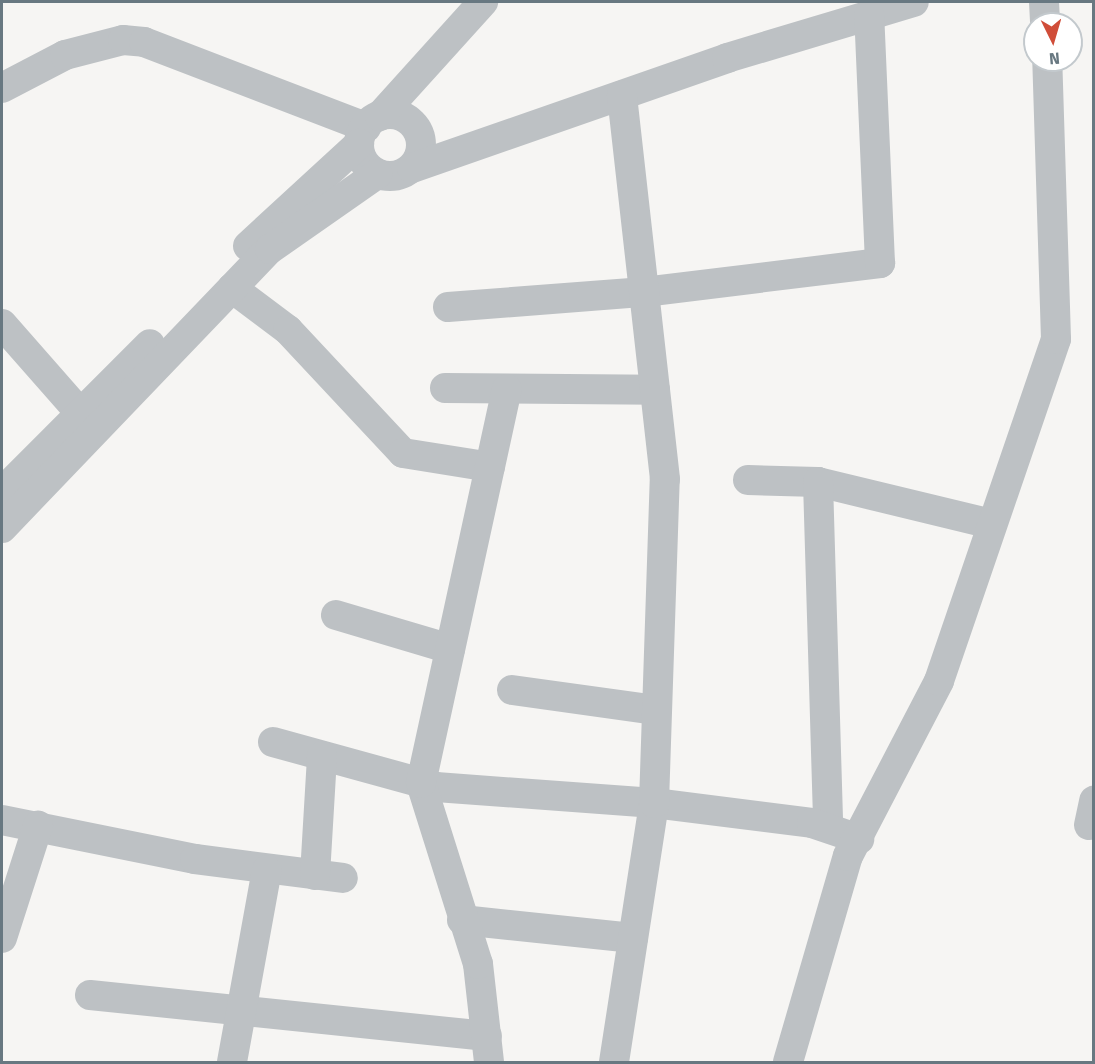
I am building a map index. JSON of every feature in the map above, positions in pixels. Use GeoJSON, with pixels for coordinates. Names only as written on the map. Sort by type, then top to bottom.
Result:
{"type":"FeatureCollection","features":[{"type":"Feature","properties":{"kind":"street"},"geometry":{"type":"LineString","coordinates":[[368,129],[363,162],[377,174],[396,176],[412,168],[622,95],[914,2]]}},
{"type":"Feature","properties":{"kind":"street"},"geometry":{"type":"LineString","coordinates":[[2,492],[81,414],[264,242],[368,129],[470,6]]}},
{"type":"Feature","properties":{"kind":"street"},"geometry":{"type":"LineString","coordinates":[[448,307],[644,292],[879,264],[869,15]]}},
{"type":"Feature","properties":{"kind":"street"},"geometry":{"type":"LineString","coordinates":[[2,88],[65,55],[123,40],[144,42],[368,129],[399,116],[414,125],[421,142],[412,168]]}},
{"type":"Feature","properties":{"kind":"street"},"geometry":{"type":"LineString","coordinates":[[788,1062],[848,856],[860,839],[939,681],[1056,339],[1047,72]]}},
{"type":"Feature","properties":{"kind":"street"},"geometry":{"type":"LineString","coordinates":[[614,1062],[654,803],[665,479],[622,95]]}},
{"type":"Feature","properties":{"kind":"street"},"geometry":{"type":"LineString","coordinates":[[2,528],[232,288],[264,242],[377,174]]}},
{"type":"Feature","properties":{"kind":"street"},"geometry":{"type":"LineString","coordinates":[[232,288],[288,330],[403,453],[490,467]]}},
{"type":"Feature","properties":{"kind":"street"},"geometry":{"type":"LineString","coordinates":[[2,324],[81,414]]}},
{"type":"Feature","properties":{"kind":"street"},"geometry":{"type":"LineString","coordinates":[[445,388],[655,390]]}},
{"type":"Feature","properties":{"kind":"street"},"geometry":{"type":"LineString","coordinates":[[90,995],[241,1012],[488,1049],[478,963],[462,920],[421,783],[507,389]]}},
{"type":"Feature","properties":{"kind":"street"},"geometry":{"type":"LineString","coordinates":[[748,480],[818,482],[991,524]]}},
{"type":"Feature","properties":{"kind":"street"},"geometry":{"type":"LineString","coordinates":[[818,482],[828,828]]}},
{"type":"Feature","properties":{"kind":"street"},"geometry":{"type":"LineString","coordinates":[[336,615],[450,649]]}},
{"type":"Feature","properties":{"kind":"street"},"geometry":{"type":"LineString","coordinates":[[512,690],[657,710]]}},
{"type":"Feature","properties":{"kind":"street"},"geometry":{"type":"LineString","coordinates":[[273,742],[421,783],[654,803],[828,828],[860,839]]}},
{"type":"Feature","properties":{"kind":"street"},"geometry":{"type":"LineString","coordinates":[[2,820],[267,870],[329,877],[322,756]]}},
{"type":"Feature","properties":{"kind":"street"},"geometry":{"type":"LineString","coordinates":[[2,938],[38,826]]}},
{"type":"Feature","properties":{"kind":"street"},"geometry":{"type":"LineString","coordinates":[[232,1062],[267,870]]}},
{"type":"Feature","properties":{"kind":"street"},"geometry":{"type":"LineString","coordinates":[[462,920],[633,938]]}}]}
